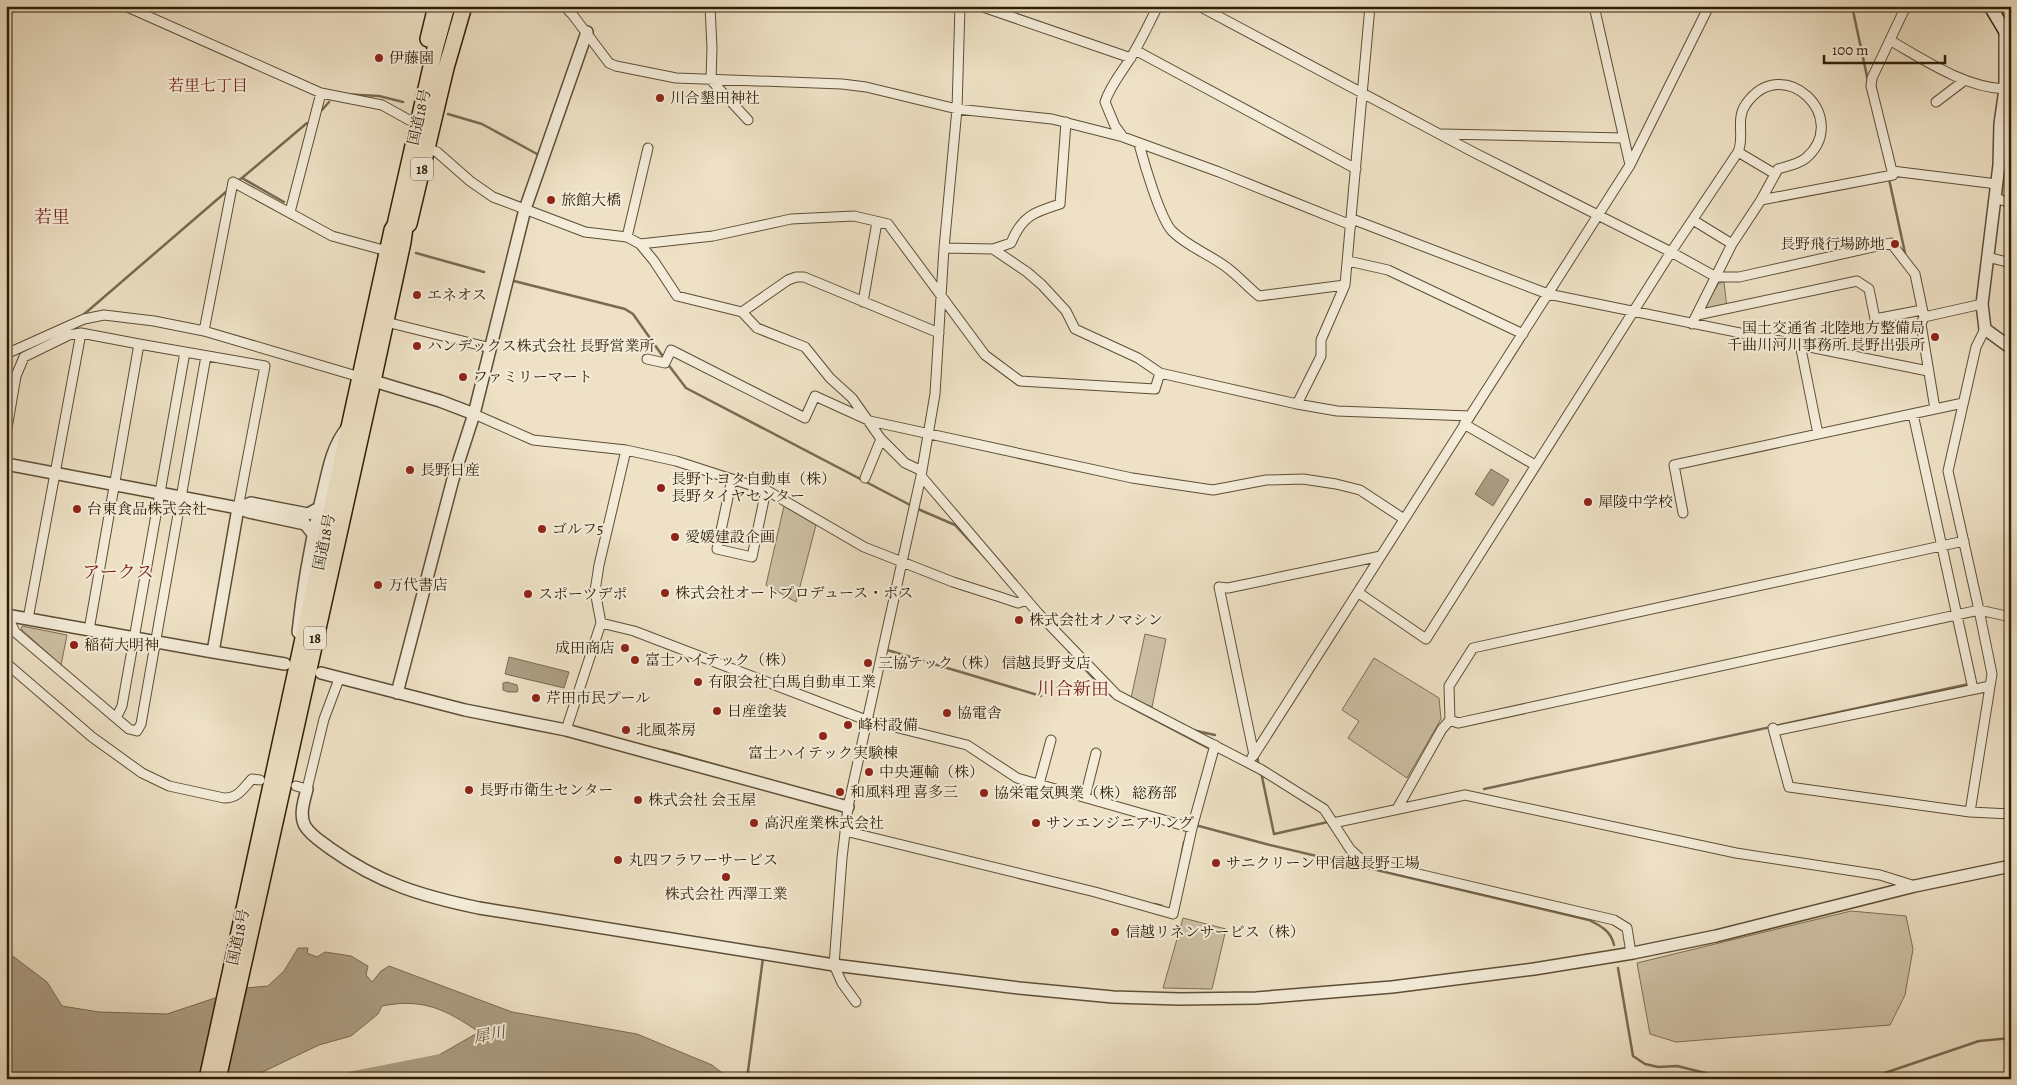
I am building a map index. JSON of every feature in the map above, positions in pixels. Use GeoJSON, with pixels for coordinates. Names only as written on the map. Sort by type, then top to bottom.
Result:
{"type":"FeatureCollection","features":[{"type":"Feature","properties":{"kind":"highway","name":"18"},"geometry":{"type":"LineString","coordinates":[[417,124],[420,68],[436,6]]}},
{"type":"Feature","properties":{"kind":"highway","name":"国道18号"},"geometry":{"type":"LineString","coordinates":[[207,1079],[264,844],[367,379],[387,251],[392,230],[395,226],[417,124],[447,6]]}},
{"type":"Feature","properties":{"kind":"highway","name":"国道18号"},"geometry":{"type":"LineString","coordinates":[[218,1079],[302,643],[349,425],[386,322],[403,242],[417,124],[454,6]]}},
{"type":"Feature","properties":{"kind":"highway","name":"18"},"geometry":{"type":"LineString","coordinates":[[403,242],[406,237],[464,6]]}},
{"type":"Feature","properties":{"kind":"main road"},"geometry":{"type":"LineString","coordinates":[[1990,6],[2008,31]]}},
{"type":"Feature","properties":{"kind":"street"},"geometry":{"type":"LineString","coordinates":[[125,6],[321,93],[382,105],[417,124]]}},
{"type":"Feature","properties":{"kind":"street"},"geometry":{"type":"LineString","coordinates":[[564,6],[587,32],[610,63],[616,66],[676,78],[842,84],[866,87],[956,108],[1010,113],[1066,122],[1123,137],[1548,294],[1928,371]]}},
{"type":"Feature","properties":{"kind":"street"},"geometry":{"type":"LineString","coordinates":[[710,6],[711,80],[748,120]]}},
{"type":"Feature","properties":{"kind":"street"},"geometry":{"type":"LineString","coordinates":[[856,1002],[842,983],[834,965],[845,831],[848,807],[866,720],[922,474],[929,435],[937,377],[944,248],[956,108],[960,6]]}},
{"type":"Feature","properties":{"kind":"street"},"geometry":{"type":"LineString","coordinates":[[980,6],[1133,54],[1356,169]]}},
{"type":"Feature","properties":{"kind":"street"},"geometry":{"type":"LineString","coordinates":[[1123,137],[1115,126],[1105,102],[1109,88],[1117,80],[1133,54],[1158,6]]}},
{"type":"Feature","properties":{"kind":"street"},"geometry":{"type":"LineString","coordinates":[[1199,6],[1716,277],[1739,277],[1891,243],[1915,274],[1923,313],[1921,324],[1935,409]]}},
{"type":"Feature","properties":{"kind":"street"},"geometry":{"type":"LineString","coordinates":[[1298,404],[1321,356],[1321,340],[1345,286],[1370,6]]}},
{"type":"Feature","properties":{"kind":"street"},"geometry":{"type":"LineString","coordinates":[[1594,6],[1630,166]]}},
{"type":"Feature","properties":{"kind":"street"},"geometry":{"type":"LineString","coordinates":[[1254,754],[1359,593],[1404,518],[1630,166],[1709,6]]}},
{"type":"Feature","properties":{"kind":"street"},"geometry":{"type":"LineString","coordinates":[[1761,200],[1893,175],[1872,86],[1872,78],[1906,6]]}},
{"type":"Feature","properties":{"kind":"street"},"geometry":{"type":"LineString","coordinates":[[1970,812],[1992,674],[1948,471],[1976,347],[1985,329],[1982,304],[2005,126],[2006,43],[2008,31]]}},
{"type":"Feature","properties":{"kind":"street"},"geometry":{"type":"LineString","coordinates":[[397,693],[453,480],[474,414],[525,209],[587,32]]}},
{"type":"Feature","properties":{"kind":"street"},"geometry":{"type":"LineString","coordinates":[[1891,41],[1965,80],[1993,88],[2006,89]]}},
{"type":"Feature","properties":{"kind":"street"},"geometry":{"type":"LineString","coordinates":[[1936,102],[1965,80]]}},
{"type":"Feature","properties":{"kind":"street"},"geometry":{"type":"LineString","coordinates":[[1359,593],[1426,639],[1671,252],[1738,152],[1741,145],[1740,116],[1744,105],[1761,89],[1772,85],[1795,87],[1815,103],[1821,126],[1819,139],[1807,158],[1797,164],[1778,169],[1761,200],[1732,244],[1692,324]]}},
{"type":"Feature","properties":{"kind":"street"},"geometry":{"type":"LineString","coordinates":[[290,212],[321,93]]}},
{"type":"Feature","properties":{"kind":"street"},"geometry":{"type":"LineString","coordinates":[[944,248],[993,249],[1011,243],[1017,227],[1024,220],[1040,210],[1060,204],[1066,122]]}},
{"type":"Feature","properties":{"kind":"street"},"geometry":{"type":"LineString","coordinates":[[1440,134],[1623,138]]}},
{"type":"Feature","properties":{"kind":"street"},"geometry":{"type":"LineString","coordinates":[[1140,144],[1147,172],[1170,229],[1183,240],[1230,269],[1259,296],[1345,286]]}},
{"type":"Feature","properties":{"kind":"street"},"geometry":{"type":"LineString","coordinates":[[427,148],[437,152],[470,181],[494,198],[585,232],[627,237],[640,244],[654,261],[677,296],[742,312],[757,328],[805,347],[830,378],[852,398],[881,438],[905,463],[922,474],[1027,600],[1094,673],[1117,695],[1215,745],[1324,809],[1362,864],[1614,920],[1627,928],[1631,953]]}},
{"type":"Feature","properties":{"kind":"street"},"geometry":{"type":"LineString","coordinates":[[627,237],[648,148]]}},
{"type":"Feature","properties":{"kind":"street"},"geometry":{"type":"LineString","coordinates":[[1738,152],[1775,174]]}},
{"type":"Feature","properties":{"kind":"street"},"geometry":{"type":"LineString","coordinates":[[1892,171],[1997,184]]}},
{"type":"Feature","properties":{"kind":"street"},"geometry":{"type":"LineString","coordinates":[[204,332],[233,182],[332,236],[387,251]]}},
{"type":"Feature","properties":{"kind":"street"},"geometry":{"type":"LineString","coordinates":[[1995,198],[2011,203]]}},
{"type":"Feature","properties":{"kind":"street"},"geometry":{"type":"LineString","coordinates":[[640,244],[713,236],[791,219],[854,216],[888,224],[985,355],[1020,381],[1155,389],[1160,372]]}},
{"type":"Feature","properties":{"kind":"street"},"geometry":{"type":"LineString","coordinates":[[1693,220],[1732,244]]}},
{"type":"Feature","properties":{"kind":"street"},"geometry":{"type":"LineString","coordinates":[[863,302],[877,222]]}},
{"type":"Feature","properties":{"kind":"street"},"geometry":{"type":"LineString","coordinates":[[993,249],[1027,272],[1042,285],[1066,311],[1075,329],[1138,358],[1160,372],[1298,404],[1337,411],[1470,416]]}},
{"type":"Feature","properties":{"kind":"street"},"geometry":{"type":"LineString","coordinates":[[1987,257],[2011,263]]}},
{"type":"Feature","properties":{"kind":"street"},"geometry":{"type":"LineString","coordinates":[[1348,261],[1388,270],[1523,334]]}},
{"type":"Feature","properties":{"kind":"street"},"geometry":{"type":"LineString","coordinates":[[742,312],[788,280],[804,277],[939,332]]}},
{"type":"Feature","properties":{"kind":"street"},"geometry":{"type":"LineString","coordinates":[[1697,315],[1856,281],[1869,289],[1876,319],[1982,304]]}},
{"type":"Feature","properties":{"kind":"street"},"geometry":{"type":"LineString","coordinates":[[6,354],[84,319],[104,315],[154,321],[204,332],[440,401],[534,440],[626,450],[676,461],[766,490],[864,547],[953,582],[1000,598],[1018,603],[1027,600]]}},
{"type":"Feature","properties":{"kind":"street"},"geometry":{"type":"LineString","coordinates":[[386,322],[491,348]]}},
{"type":"Feature","properties":{"kind":"street"},"geometry":{"type":"LineString","coordinates":[[1985,329],[2011,348]]}},
{"type":"Feature","properties":{"kind":"street"},"geometry":{"type":"LineString","coordinates":[[28,619],[81,333]]}},
{"type":"Feature","properties":{"kind":"street"},"geometry":{"type":"LineString","coordinates":[[6,434],[16,376],[24,357],[69,336],[81,333],[265,366],[213,652]]}},
{"type":"Feature","properties":{"kind":"street"},"geometry":{"type":"LineString","coordinates":[[89,630],[139,344]]}},
{"type":"Feature","properties":{"kind":"street"},"geometry":{"type":"LineString","coordinates":[[1800,344],[1818,434]]}},
{"type":"Feature","properties":{"kind":"street"},"geometry":{"type":"LineString","coordinates":[[646,359],[667,361],[671,350],[805,418],[815,396],[870,421],[1132,478],[1213,490],[1266,480],[1303,479],[1336,484],[1360,490],[1404,518]]}},
{"type":"Feature","properties":{"kind":"street"},"geometry":{"type":"LineString","coordinates":[[116,718],[122,706],[185,352]]}},
{"type":"Feature","properties":{"kind":"street"},"geometry":{"type":"LineString","coordinates":[[7,615],[15,632],[129,729],[137,731],[141,724],[206,356]]}},
{"type":"Feature","properties":{"kind":"street"},"geometry":{"type":"LineString","coordinates":[[1683,513],[1674,465],[1963,402]]}},
{"type":"Feature","properties":{"kind":"street"},"geometry":{"type":"LineString","coordinates":[[1913,414],[1973,689]]}},
{"type":"Feature","properties":{"kind":"street"},"geometry":{"type":"LineString","coordinates":[[1464,424],[1535,465]]}},
{"type":"Feature","properties":{"kind":"street"},"geometry":{"type":"LineString","coordinates":[[302,643],[298,636],[302,590],[313,534],[333,450],[349,425]]}},
{"type":"Feature","properties":{"kind":"street"},"geometry":{"type":"LineString","coordinates":[[865,478],[881,438]]}},
{"type":"Feature","properties":{"kind":"street"},"geometry":{"type":"LineString","coordinates":[[566,730],[601,623],[595,591],[626,450]]}},
{"type":"Feature","properties":{"kind":"street"},"geometry":{"type":"LineString","coordinates":[[6,464],[238,508],[305,524],[313,534]]}},
{"type":"Feature","properties":{"kind":"street"},"geometry":{"type":"LineString","coordinates":[[732,479],[717,549],[752,557],[766,490]]}},
{"type":"Feature","properties":{"kind":"street"},"geometry":{"type":"LineString","coordinates":[[238,508],[251,503],[308,514],[319,508]]}},
{"type":"Feature","properties":{"kind":"street"},"geometry":{"type":"LineString","coordinates":[[1397,809],[1442,729],[1450,720],[1449,686],[1473,648],[1964,541]]}},
{"type":"Feature","properties":{"kind":"street"},"geometry":{"type":"LineString","coordinates":[[1256,768],[1219,587],[1228,588],[1381,556]]}},
{"type":"Feature","properties":{"kind":"street"},"geometry":{"type":"LineString","coordinates":[[1450,720],[1458,723],[1979,610],[2011,617]]}},
{"type":"Feature","properties":{"kind":"street"},"geometry":{"type":"LineString","coordinates":[[7,615],[285,664]]}},
{"type":"Feature","properties":{"kind":"street"},"geometry":{"type":"LineString","coordinates":[[601,623],[634,631],[866,720],[967,745],[1017,778],[1192,828]]}},
{"type":"Feature","properties":{"kind":"street"},"geometry":{"type":"LineString","coordinates":[[6,663],[92,737],[142,773],[169,786],[224,798],[233,798],[252,779],[260,780]]}},
{"type":"Feature","properties":{"kind":"street"},"geometry":{"type":"LineString","coordinates":[[321,673],[465,710],[566,730],[848,807]]}},
{"type":"Feature","properties":{"kind":"street"},"geometry":{"type":"LineString","coordinates":[[339,679],[302,788],[304,825],[313,836],[340,855],[382,879],[419,894],[479,908],[834,965],[1019,988],[1113,997],[1180,999],[1256,998],[1392,986],[1534,968],[1631,953],[1725,934],[1915,886],[2011,866]]}},
{"type":"Feature","properties":{"kind":"street"},"geometry":{"type":"LineString","coordinates":[[1990,686],[1773,729],[1789,787],[1970,812],[2011,814]]}},
{"type":"Feature","properties":{"kind":"street"},"geometry":{"type":"LineString","coordinates":[[1039,784],[1051,740]]}},
{"type":"Feature","properties":{"kind":"street"},"geometry":{"type":"LineString","coordinates":[[845,831],[1095,892],[1173,914],[1192,828],[1215,745]]}},
{"type":"Feature","properties":{"kind":"street"},"geometry":{"type":"LineString","coordinates":[[1085,797],[1095,756]]}},
{"type":"Feature","properties":{"kind":"street"},"geometry":{"type":"LineString","coordinates":[[1333,823],[1465,795],[1736,853],[1880,875],[1915,886]]}},
{"type":"Feature","properties":{"kind":"shaded area"},"geometry":{"type":"Polygon","coordinates":[[[1724,282],[1727,308],[1706,312],[1704,308],[1719,283],[1724,282]]]}},
{"type":"Feature","properties":{"kind":"shaded area"},"geometry":{"type":"Polygon","coordinates":[[[784,506],[816,525],[796,602],[766,585],[784,506]]]}},
{"type":"Feature","properties":{"kind":"shaded area"},"geometry":{"type":"Polygon","coordinates":[[[22,626],[67,635],[61,665],[21,629],[22,626]]]}},
{"type":"Feature","properties":{"kind":"shaded area"},"geometry":{"type":"Polygon","coordinates":[[[1145,634],[1166,639],[1152,707],[1131,698],[1145,634]]]}},
{"type":"Feature","properties":{"kind":"shaded area"},"geometry":{"type":"Polygon","coordinates":[[[1374,658],[1439,698],[1441,719],[1407,778],[1348,738],[1359,721],[1342,710],[1374,658]]]}},
{"type":"Feature","properties":{"kind":"shaded area"},"geometry":{"type":"Polygon","coordinates":[[[1851,911],[1906,916],[1913,949],[1905,995],[1890,1025],[1676,1042],[1650,1034],[1637,963],[1851,911]]]}},
{"type":"Feature","properties":{"kind":"shaded area"},"geometry":{"type":"Polygon","coordinates":[[[1183,918],[1226,929],[1212,989],[1163,988],[1183,918]]]}},
{"type":"Feature","properties":{"kind":"water"},"geometry":{"type":"Polygon","coordinates":[[[1491,469],[1509,480],[1493,506],[1475,494],[1491,469]]]}},
{"type":"Feature","properties":{"kind":"water"},"geometry":{"type":"Polygon","coordinates":[[[509,657],[569,672],[564,688],[505,674],[509,657]]]}},
{"type":"Feature","properties":{"kind":"water"},"geometry":{"type":"Polygon","coordinates":[[[507,682],[517,685],[517,692],[503,690],[503,683],[507,682]]]}},
{"type":"Feature","properties":{"kind":"water"},"geometry":{"type":"Polygon","coordinates":[[[298,948],[308,948],[307,953],[317,957],[325,952],[351,956],[368,966],[366,975],[372,982],[381,971],[389,966],[512,1012],[637,1034],[712,1065],[730,1079],[401,1079],[425,1070],[432,1059],[479,1032],[455,1017],[433,1007],[410,1003],[382,1006],[378,1014],[351,1036],[319,1045],[248,1079],[6,1079],[6,951],[47,982],[62,1006],[99,1012],[167,1014],[245,988],[268,986],[284,971],[298,948]]]}},
{"type":"Feature","properties":{"kind":"waterway"},"geometry":{"type":"LineString","coordinates":[[1852,6],[1868,81]]}},
{"type":"Feature","properties":{"kind":"waterway"},"geometry":{"type":"LineString","coordinates":[[343,94],[379,96],[403,102]]}},
{"type":"Feature","properties":{"kind":"waterway"},"geometry":{"type":"LineString","coordinates":[[322,110],[329,102]]}},
{"type":"Feature","properties":{"kind":"waterway"},"geometry":{"type":"LineString","coordinates":[[448,114],[482,124],[537,154]]}},
{"type":"Feature","properties":{"kind":"waterway"},"geometry":{"type":"LineString","coordinates":[[242,178],[307,123]]}},
{"type":"Feature","properties":{"kind":"waterway"},"geometry":{"type":"LineString","coordinates":[[240,179],[242,178],[284,202]]}},
{"type":"Feature","properties":{"kind":"waterway"},"geometry":{"type":"LineString","coordinates":[[1889,179],[1905,253]]}},
{"type":"Feature","properties":{"kind":"waterway"},"geometry":{"type":"LineString","coordinates":[[82,316],[227,191]]}},
{"type":"Feature","properties":{"kind":"waterway"},"geometry":{"type":"LineString","coordinates":[[416,253],[484,272]]}},
{"type":"Feature","properties":{"kind":"waterway"},"geometry":{"type":"LineString","coordinates":[[514,281],[625,309],[633,314],[664,358]]}},
{"type":"Feature","properties":{"kind":"waterway"},"geometry":{"type":"LineString","coordinates":[[667,363],[686,388],[912,506]]}},
{"type":"Feature","properties":{"kind":"waterway"},"geometry":{"type":"LineString","coordinates":[[918,509],[955,525],[991,564]]}},
{"type":"Feature","properties":{"kind":"waterway"},"geometry":{"type":"LineString","coordinates":[[887,648],[887,650],[1041,696]]}},
{"type":"Feature","properties":{"kind":"waterway"},"geometry":{"type":"LineString","coordinates":[[1069,652],[1112,696]]}},
{"type":"Feature","properties":{"kind":"waterway"},"geometry":{"type":"LineString","coordinates":[[1484,789],[1969,684]]}},
{"type":"Feature","properties":{"kind":"waterway"},"geometry":{"type":"LineString","coordinates":[[1132,708],[1210,749]]}},
{"type":"Feature","properties":{"kind":"waterway"},"geometry":{"type":"LineString","coordinates":[[1192,730],[1215,735]]}},
{"type":"Feature","properties":{"kind":"waterway"},"geometry":{"type":"LineString","coordinates":[[663,750],[741,772]]}},
{"type":"Feature","properties":{"kind":"waterway"},"geometry":{"type":"LineString","coordinates":[[1257,756],[1259,767]]}},
{"type":"Feature","properties":{"kind":"waterway"},"geometry":{"type":"LineString","coordinates":[[1261,772],[1274,834],[1328,822]]}},
{"type":"Feature","properties":{"kind":"waterway"},"geometry":{"type":"LineString","coordinates":[[1199,826],[1266,844],[1589,920],[1608,933],[1614,945]]}},
{"type":"Feature","properties":{"kind":"waterway"},"geometry":{"type":"LineString","coordinates":[[852,828],[870,833]]}},
{"type":"Feature","properties":{"kind":"waterway"},"geometry":{"type":"LineString","coordinates":[[1181,858],[1184,842]]}},
{"type":"Feature","properties":{"kind":"waterway"},"geometry":{"type":"LineString","coordinates":[[1155,904],[1162,906]]}},
{"type":"Feature","properties":{"kind":"waterway"},"geometry":{"type":"LineString","coordinates":[[747,1079],[763,958]]}},
{"type":"Feature","properties":{"kind":"waterway"},"geometry":{"type":"LineString","coordinates":[[1618,968],[1633,1056],[1645,1064],[1658,1067],[1677,1066],[1730,1079]]}},
{"type":"Feature","properties":{"kind":"waterway"},"geometry":{"type":"LineString","coordinates":[[1867,1079],[1979,1041],[2011,1038]]}},
{"type":"Feature","properties":{"kind":"waterway","name":"犀川"},"geometry":{"type":"LineString","coordinates":[[351,1079],[448,1060]]}},
{"type":"Feature","properties":{"kind":"place","name":"伊藤園"},"geometry":{"type":"Point","coordinates":[379,58]}},
{"type":"Feature","properties":{"kind":"place","name":"川合墾田神社"},"geometry":{"type":"Point","coordinates":[660,98]}},
{"type":"Feature","properties":{"kind":"place","name":"旅館大橋"},"geometry":{"type":"Point","coordinates":[551,200]}},
{"type":"Feature","properties":{"kind":"place","name":"長野飛行場跡地"},"geometry":{"type":"Point","coordinates":[1895,244]}},
{"type":"Feature","properties":{"kind":"place","name":"エネオス"},"geometry":{"type":"Point","coordinates":[417,295]}},
{"type":"Feature","properties":{"kind":"place","name":"国土交通省 北陸地方整備局 千曲川河川事務所 長野出張所"},"geometry":{"type":"Point","coordinates":[1935,337]}},
{"type":"Feature","properties":{"kind":"place","name":"ハンデックス株式会社 長野営業所"},"geometry":{"type":"Point","coordinates":[417,346]}},
{"type":"Feature","properties":{"kind":"place","name":"ファミリーマート"},"geometry":{"type":"Point","coordinates":[463,377]}},
{"type":"Feature","properties":{"kind":"place","name":"長野日産"},"geometry":{"type":"Point","coordinates":[410,470]}},
{"type":"Feature","properties":{"kind":"place","name":"長野トヨタ自動車（株） 長野タイヤセンター"},"geometry":{"type":"Point","coordinates":[661,488]}},
{"type":"Feature","properties":{"kind":"place","name":"犀陵中学校"},"geometry":{"type":"Point","coordinates":[1588,502]}},
{"type":"Feature","properties":{"kind":"place","name":"台東食品株式会社"},"geometry":{"type":"Point","coordinates":[77,509]}},
{"type":"Feature","properties":{"kind":"place","name":"ゴルフ5"},"geometry":{"type":"Point","coordinates":[542,529]}},
{"type":"Feature","properties":{"kind":"place","name":"愛媛建設企画"},"geometry":{"type":"Point","coordinates":[675,537]}},
{"type":"Feature","properties":{"kind":"place","name":"万代書店"},"geometry":{"type":"Point","coordinates":[378,585]}},
{"type":"Feature","properties":{"kind":"place","name":"株式会社オートプロデュース・ボス"},"geometry":{"type":"Point","coordinates":[665,593]}},
{"type":"Feature","properties":{"kind":"place","name":"スポーツデポ"},"geometry":{"type":"Point","coordinates":[528,594]}},
{"type":"Feature","properties":{"kind":"place","name":"株式会社オノマシン"},"geometry":{"type":"Point","coordinates":[1019,620]}},
{"type":"Feature","properties":{"kind":"place","name":"稲荷大明神"},"geometry":{"type":"Point","coordinates":[74,645]}},
{"type":"Feature","properties":{"kind":"place","name":"成田商店"},"geometry":{"type":"Point","coordinates":[625,648]}},
{"type":"Feature","properties":{"kind":"place","name":"富士ハイテック（株）"},"geometry":{"type":"Point","coordinates":[635,660]}},
{"type":"Feature","properties":{"kind":"place","name":"三協テック（株） 信越長野支店"},"geometry":{"type":"Point","coordinates":[868,663]}},
{"type":"Feature","properties":{"kind":"place","name":"有限会社 白馬自動車工業"},"geometry":{"type":"Point","coordinates":[698,682]}},
{"type":"Feature","properties":{"kind":"place","name":"芹田市民プール"},"geometry":{"type":"Point","coordinates":[536,698]}},
{"type":"Feature","properties":{"kind":"place","name":"日産塗装"},"geometry":{"type":"Point","coordinates":[717,711]}},
{"type":"Feature","properties":{"kind":"place","name":"協電舎"},"geometry":{"type":"Point","coordinates":[947,713]}},
{"type":"Feature","properties":{"kind":"place","name":"峰村設備"},"geometry":{"type":"Point","coordinates":[848,725]}},
{"type":"Feature","properties":{"kind":"place","name":"北風茶房"},"geometry":{"type":"Point","coordinates":[626,730]}},
{"type":"Feature","properties":{"kind":"place","name":"富士ハイテック実験棟"},"geometry":{"type":"Point","coordinates":[823,736]}},
{"type":"Feature","properties":{"kind":"place","name":"中央運輸（株）"},"geometry":{"type":"Point","coordinates":[869,772]}},
{"type":"Feature","properties":{"kind":"place","name":"長野市衛生センター"},"geometry":{"type":"Point","coordinates":[469,790]}},
{"type":"Feature","properties":{"kind":"place","name":"和風料理 喜多三"},"geometry":{"type":"Point","coordinates":[840,792]}},
{"type":"Feature","properties":{"kind":"place","name":"協栄電気興業（株） 総務部"},"geometry":{"type":"Point","coordinates":[984,793]}},
{"type":"Feature","properties":{"kind":"place","name":"株式会社 会玉屋"},"geometry":{"type":"Point","coordinates":[638,800]}},
{"type":"Feature","properties":{"kind":"place","name":"高沢産業株式会社"},"geometry":{"type":"Point","coordinates":[754,823]}},
{"type":"Feature","properties":{"kind":"place","name":"サンエンジニアリング"},"geometry":{"type":"Point","coordinates":[1036,823]}},
{"type":"Feature","properties":{"kind":"place","name":"丸四フラワーサービス"},"geometry":{"type":"Point","coordinates":[618,860]}},
{"type":"Feature","properties":{"kind":"place","name":"サニクリーン甲信越長野工場"},"geometry":{"type":"Point","coordinates":[1216,863]}},
{"type":"Feature","properties":{"kind":"place","name":"株式会社 西澤工業"},"geometry":{"type":"Point","coordinates":[726,877]}},
{"type":"Feature","properties":{"kind":"place","name":"信越リネンサービス（株）"},"geometry":{"type":"Point","coordinates":[1115,932]}},
{"type":"Feature","properties":{"kind":"district","name":"若里七丁目"},"geometry":{"type":"Point","coordinates":[208,85]}},
{"type":"Feature","properties":{"kind":"district","name":"若里"},"geometry":{"type":"Point","coordinates":[52,217]}},
{"type":"Feature","properties":{"kind":"district","name":"アークス"},"geometry":{"type":"Point","coordinates":[118,572]}},
{"type":"Feature","properties":{"kind":"district","name":"川合新田"},"geometry":{"type":"Point","coordinates":[1073,689]}}]}
